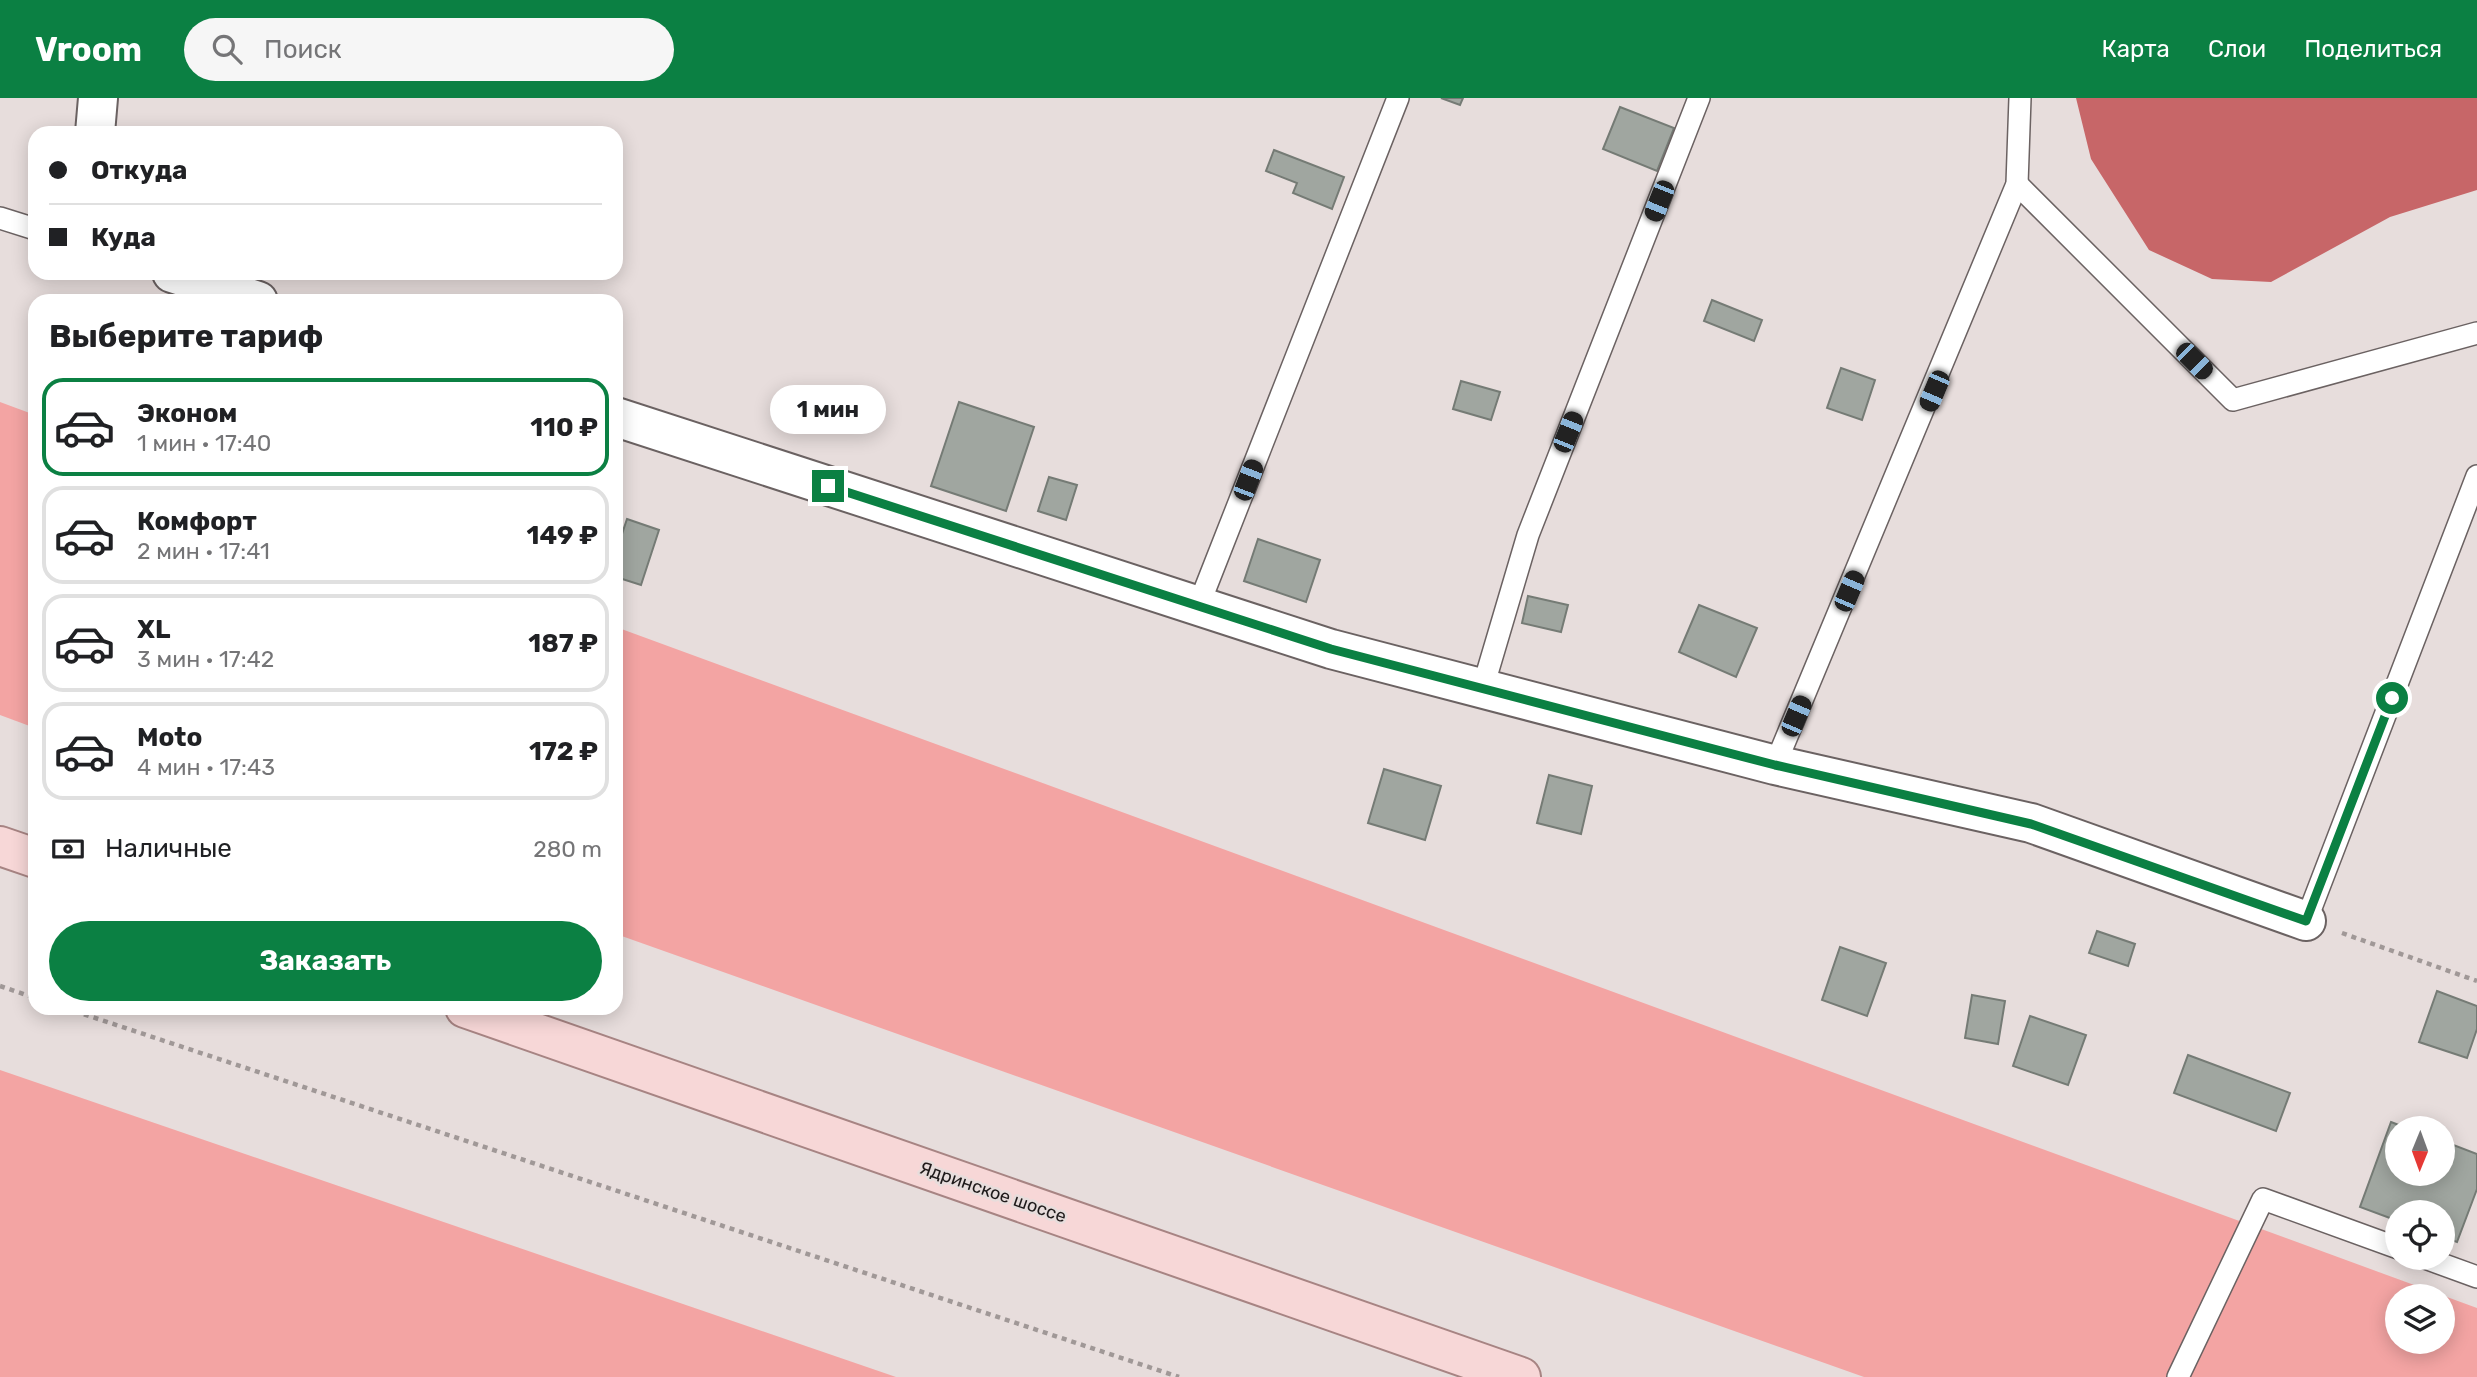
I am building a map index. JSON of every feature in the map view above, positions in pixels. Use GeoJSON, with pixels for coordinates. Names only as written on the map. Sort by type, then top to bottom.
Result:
{"type":"FeatureCollection","features":[{"type":"Feature","properties":{"kind":"main road"},"geometry":{"type":"LineString","coordinates":[[0,846],[28,856]]}},
{"type":"Feature","properties":{"kind":"main road","name":"Ядринское шоссе"},"geometry":{"type":"LineString","coordinates":[[484,1015],[1521,1377]]}},
{"type":"Feature","properties":{"kind":"street"},"geometry":{"type":"LineString","coordinates":[[96,126],[98,98]]}},
{"type":"Feature","properties":{"kind":"street"},"geometry":{"type":"LineString","coordinates":[[194,280],[236,294]]}},
{"type":"Feature","properties":{"kind":"street"},"geometry":{"type":"LineString","coordinates":[[623,419],[1331,649],[1775,765],[2031,824],[2306,921]]}},
{"type":"Feature","properties":{"kind":"lane"},"geometry":{"type":"LineString","coordinates":[[1199,607],[1398,98]]}},
{"type":"Feature","properties":{"kind":"lane"},"geometry":{"type":"LineString","coordinates":[[1483,687],[1528,535],[1699,98]]}},
{"type":"Feature","properties":{"kind":"lane"},"geometry":{"type":"LineString","coordinates":[[1775,765],[1944,366],[2017,184],[2020,98]]}},
{"type":"Feature","properties":{"kind":"lane"},"geometry":{"type":"LineString","coordinates":[[2017,184],[2233,400],[2477,333]]}},
{"type":"Feature","properties":{"kind":"lane"},"geometry":{"type":"LineString","coordinates":[[0,218],[28,227]]}},
{"type":"Feature","properties":{"kind":"lane"},"geometry":{"type":"LineString","coordinates":[[2306,921],[2477,475]]}},
{"type":"Feature","properties":{"kind":"lane"},"geometry":{"type":"LineString","coordinates":[[2178,1377],[2263,1199],[2385,1243]]}},
{"type":"Feature","properties":{"kind":"lane"},"geometry":{"type":"LineString","coordinates":[[2455,1269],[2477,1277]]}},
{"type":"Feature","properties":{"kind":"path"},"geometry":{"type":"LineString","coordinates":[[2306,921],[2477,981]]}},
{"type":"Feature","properties":{"kind":"path"},"geometry":{"type":"LineString","coordinates":[[0,986],[28,996]]}},
{"type":"Feature","properties":{"kind":"path"},"geometry":{"type":"LineString","coordinates":[[86,1015],[1179,1377]]}},
{"type":"Feature","properties":{"kind":"shaded area"},"geometry":{"type":"Polygon","coordinates":[[[2076,98],[2477,98],[2477,190],[2390,217],[2271,282],[2212,279],[2149,250],[2091,159],[2076,98]]]}},
{"type":"Feature","properties":{"kind":"shaded area"},"geometry":{"type":"Polygon","coordinates":[[[0,402],[28,412],[28,725],[0,715],[0,402]]]}},
{"type":"Feature","properties":{"kind":"shaded area"},"geometry":{"type":"Polygon","coordinates":[[[623,630],[2411,1284],[2385,1284],[2385,1354],[2455,1354],[2455,1300],[2477,1308],[2477,1377],[1864,1377],[623,936],[623,630]]]}},
{"type":"Feature","properties":{"kind":"shaded area"},"geometry":{"type":"Polygon","coordinates":[[[0,1070],[896,1377],[0,1377],[0,1070]]]}},
{"type":"Feature","properties":{"kind":"building"},"geometry":{"type":"Polygon","coordinates":[[[1441,98],[1463,98],[1460,105],[1441,98]]]}},
{"type":"Feature","properties":{"kind":"building"},"geometry":{"type":"Polygon","coordinates":[[[1620,107],[1674,128],[1657,171],[1603,149],[1620,107]]]}},
{"type":"Feature","properties":{"kind":"building"},"geometry":{"type":"Polygon","coordinates":[[[1274,150],[1344,177],[1332,209],[1293,193],[1297,183],[1266,171],[1274,150]]]}},
{"type":"Feature","properties":{"kind":"building"},"geometry":{"type":"Polygon","coordinates":[[[1712,300],[1762,320],[1754,341],[1704,321],[1712,300]]]}},
{"type":"Feature","properties":{"kind":"building"},"geometry":{"type":"Polygon","coordinates":[[[1841,368],[1875,380],[1862,420],[1827,408],[1841,368]]]}},
{"type":"Feature","properties":{"kind":"building"},"geometry":{"type":"Polygon","coordinates":[[[1461,381],[1500,392],[1491,420],[1453,409],[1461,381]]]}},
{"type":"Feature","properties":{"kind":"building"},"geometry":{"type":"Polygon","coordinates":[[[959,402],[1034,427],[1006,511],[931,486],[959,402]]]}},
{"type":"Feature","properties":{"kind":"building"},"geometry":{"type":"Polygon","coordinates":[[[1049,477],[1077,485],[1066,520],[1038,511],[1049,477]]]}},
{"type":"Feature","properties":{"kind":"building"},"geometry":{"type":"Polygon","coordinates":[[[627,519],[659,530],[641,585],[623,579],[623,531],[627,519]]]}},
{"type":"Feature","properties":{"kind":"building"},"geometry":{"type":"Polygon","coordinates":[[[1258,539],[1320,560],[1306,602],[1244,581],[1258,539]]]}},
{"type":"Feature","properties":{"kind":"building"},"geometry":{"type":"Polygon","coordinates":[[[1528,596],[1568,605],[1561,632],[1522,623],[1528,596]]]}},
{"type":"Feature","properties":{"kind":"building"},"geometry":{"type":"Polygon","coordinates":[[[1699,605],[1757,628],[1736,677],[1679,652],[1699,605]]]}},
{"type":"Feature","properties":{"kind":"building"},"geometry":{"type":"Polygon","coordinates":[[[1384,769],[1441,786],[1425,840],[1368,823],[1384,769]]]}},
{"type":"Feature","properties":{"kind":"building"},"geometry":{"type":"Polygon","coordinates":[[[1549,775],[1592,786],[1581,834],[1537,823],[1549,775]]]}},
{"type":"Feature","properties":{"kind":"building"},"geometry":{"type":"Polygon","coordinates":[[[2097,931],[2135,944],[2128,966],[2089,953],[2097,931]]]}},
{"type":"Feature","properties":{"kind":"building"},"geometry":{"type":"Polygon","coordinates":[[[1840,947],[1886,963],[1867,1016],[1822,1000],[1840,947]]]}},
{"type":"Feature","properties":{"kind":"building"},"geometry":{"type":"Polygon","coordinates":[[[2437,991],[2477,1006],[2477,1029],[2467,1058],[2419,1042],[2437,991]]]}},
{"type":"Feature","properties":{"kind":"building"},"geometry":{"type":"Polygon","coordinates":[[[1972,995],[2005,1001],[1998,1044],[1965,1038],[1972,995]]]}},
{"type":"Feature","properties":{"kind":"building"},"geometry":{"type":"Polygon","coordinates":[[[2030,1016],[2086,1035],[2068,1085],[2013,1066],[2030,1016]]]}},
{"type":"Feature","properties":{"kind":"building"},"geometry":{"type":"Polygon","coordinates":[[[2188,1055],[2290,1093],[2276,1131],[2174,1093],[2188,1055]]]}},
{"type":"Feature","properties":{"kind":"building"},"geometry":{"type":"Polygon","coordinates":[[[2385,1138],[2385,1186],[2455,1186],[2455,1146],[2477,1154],[2477,1189],[2457,1242],[2455,1200],[2385,1200],[2385,1216],[2360,1207],[2385,1138]]]}},
{"type":"Feature","properties":{"kind":"route"},"geometry":{"type":"LineString","coordinates":[[828,486],[1331,649],[1775,765],[2031,824],[2306,921],[2392,698]]}}]}
